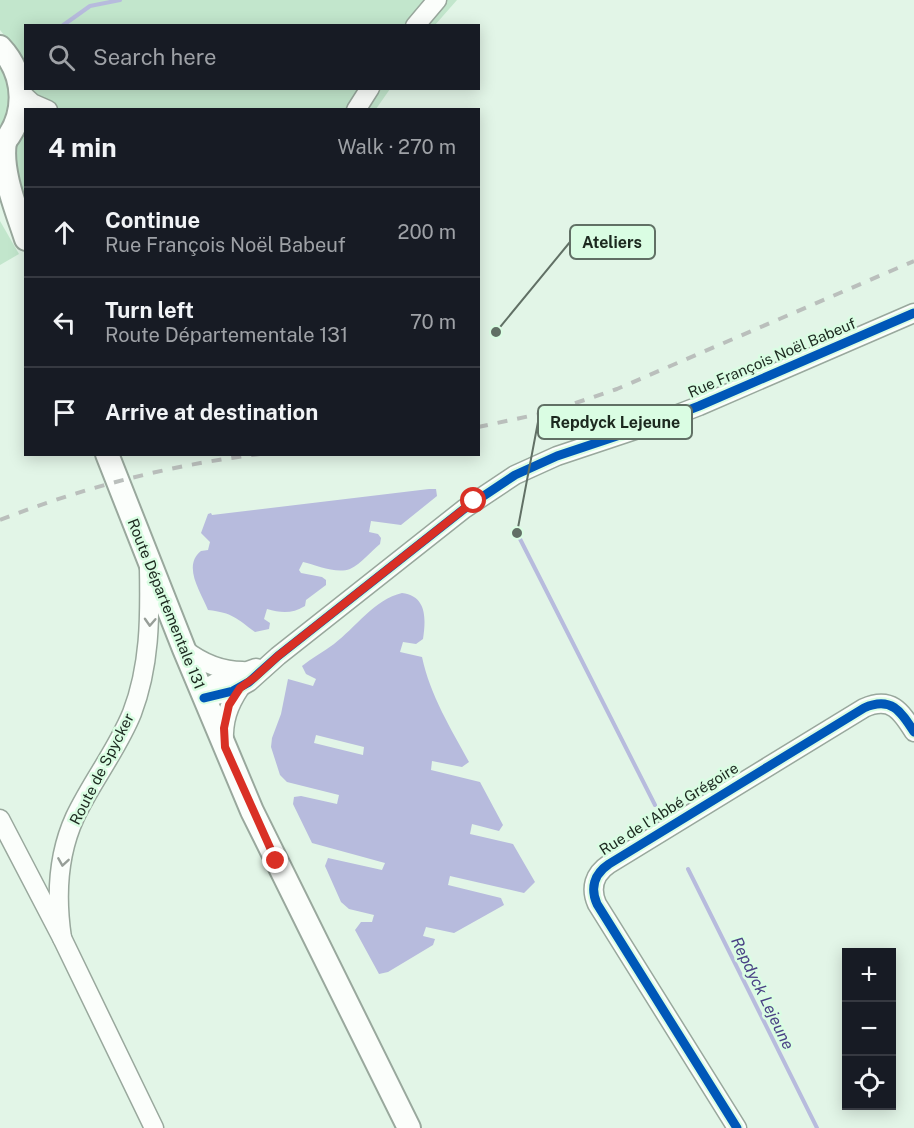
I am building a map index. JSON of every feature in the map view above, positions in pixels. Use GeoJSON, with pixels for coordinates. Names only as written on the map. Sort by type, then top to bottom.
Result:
{"type":"FeatureCollection","features":[{"type":"Feature","properties":{"kind":"main road"},"geometry":{"type":"LineString","coordinates":[[0,47],[16,70],[22,108],[2,144],[2,158],[5,176],[24,235]]}},
{"type":"Feature","properties":{"kind":"main road"},"geometry":{"type":"LineString","coordinates":[[0,198],[24,238]]}},
{"type":"Feature","properties":{"kind":"main road","name":"Route Départementale 131"},"geometry":{"type":"LineString","coordinates":[[109,456],[149,564],[225,747],[290,890],[409,1128]]}},
{"type":"Feature","properties":{"kind":"main road","name":"Route Départementale 131"},"geometry":{"type":"LineString","coordinates":[[352,1013],[423,1128]]}},
{"type":"Feature","properties":{"kind":"street"},"geometry":{"type":"LineString","coordinates":[[417,24],[437,0]]}},
{"type":"Feature","properties":{"kind":"street"},"geometry":{"type":"LineString","coordinates":[[357,108],[369,90]]}},
{"type":"Feature","properties":{"kind":"street"},"geometry":{"type":"LineString","coordinates":[[22,108],[32,104],[43,108]]}},
{"type":"Feature","properties":{"kind":"street","name":"Rue François Noël Babeuf"},"geometry":{"type":"LineString","coordinates":[[203,695],[224,695],[240,688],[464,509],[515,475],[557,456],[699,406],[914,313]]}},
{"type":"Feature","properties":{"kind":"street","name":"Route de Spycker"},"geometry":{"type":"LineString","coordinates":[[62,938],[59,920],[59,891],[68,838],[80,809],[127,723],[144,672],[150,628],[149,564]]}},
{"type":"Feature","properties":{"kind":"street"},"geometry":{"type":"LineString","coordinates":[[184,649],[200,660],[220,669],[251,671]]}},
{"type":"Feature","properties":{"kind":"street","name":"Rue François Noël Babeuf"},"geometry":{"type":"LineString","coordinates":[[203,695],[217,682],[251,671],[278,656]]}},
{"type":"Feature","properties":{"kind":"street","name":"Rue François Noël Babeuf"},"geometry":{"type":"LineString","coordinates":[[225,747],[226,715],[229,705],[240,688]]}},
{"type":"Feature","properties":{"kind":"street","name":"Rue de l'Abbé Grégoire"},"geometry":{"type":"LineString","coordinates":[[737,1128],[597,904],[593,891],[595,878],[600,870],[609,864],[864,708],[879,703],[894,707],[902,713],[914,732]]}},
{"type":"Feature","properties":{"kind":"street","name":"Route de Spycker"},"geometry":{"type":"LineString","coordinates":[[0,819],[62,938],[154,1128]]}},
{"type":"Feature","properties":{"kind":"green space"},"geometry":{"type":"Polygon","coordinates":[[[0,0],[457,0],[436,24],[24,24],[24,60],[0,30],[0,0]]]}},
{"type":"Feature","properties":{"kind":"green space"},"geometry":{"type":"Polygon","coordinates":[[[0,60],[13,96],[0,134],[0,60]]]}},
{"type":"Feature","properties":{"kind":"green space"},"geometry":{"type":"Polygon","coordinates":[[[33,90],[389,90],[377,108],[32,108],[33,90]]]}},
{"type":"Feature","properties":{"kind":"green space"},"geometry":{"type":"Polygon","coordinates":[[[24,134],[24,202],[16,180],[13,151],[24,134]]]}},
{"type":"Feature","properties":{"kind":"green space"},"geometry":{"type":"Polygon","coordinates":[[[0,221],[19,254],[0,265],[0,221]]]}},
{"type":"Feature","properties":{"kind":"water"},"geometry":{"type":"Polygon","coordinates":[[[436,489],[437,496],[401,525],[371,521],[369,532],[378,534],[381,538],[380,544],[354,567],[339,570],[303,562],[299,570],[301,573],[322,577],[326,580],[326,585],[306,600],[305,606],[300,609],[286,612],[267,609],[264,619],[270,623],[269,629],[255,632],[234,617],[208,610],[195,579],[193,564],[201,551],[208,550],[210,542],[201,533],[208,514],[436,489]]]}},
{"type":"Feature","properties":{"kind":"water"},"geometry":{"type":"Polygon","coordinates":[[[402,593],[410,595],[416,599],[423,610],[423,639],[416,644],[403,642],[400,652],[422,657],[436,698],[469,762],[462,767],[432,761],[431,770],[480,782],[503,825],[499,831],[472,824],[470,834],[513,844],[535,882],[524,893],[450,876],[448,885],[501,898],[504,905],[454,933],[426,927],[423,936],[435,939],[433,945],[388,972],[379,974],[355,930],[361,922],[372,922],[374,915],[349,909],[341,902],[325,866],[328,858],[382,870],[385,863],[312,843],[293,804],[294,797],[301,796],[337,804],[339,795],[287,782],[280,775],[271,747],[288,679],[313,686],[316,679],[306,674],[302,666],[334,644],[374,608],[392,596],[402,593]],[[316,735],[314,743],[363,755],[364,747],[316,735]]]}},
{"type":"Feature","properties":{"kind":"waterway"},"geometry":{"type":"LineString","coordinates":[[65,24],[90,6],[120,0]]}},
{"type":"Feature","properties":{"kind":"waterway","name":"Repdyck Lejeune"},"geometry":{"type":"LineString","coordinates":[[517,533],[655,805]]}},
{"type":"Feature","properties":{"kind":"waterway","name":"Repdyck Lejeune"},"geometry":{"type":"LineString","coordinates":[[688,869],[817,1128]]}},
{"type":"Feature","properties":{"kind":"railway"},"geometry":{"type":"LineString","coordinates":[[480,427],[549,412],[617,389],[914,261]]}},
{"type":"Feature","properties":{"kind":"railway"},"geometry":{"type":"LineString","coordinates":[[0,520],[64,497],[128,479],[194,464],[247,456]]}},
{"type":"Feature","properties":{"kind":"cycle path"},"geometry":{"type":"LineString","coordinates":[[204,698],[233,691],[249,682],[278,656],[464,509],[515,475],[557,456],[699,406],[914,313]]}},
{"type":"Feature","properties":{"kind":"cycle path"},"geometry":{"type":"LineString","coordinates":[[737,1128],[597,904],[594,892],[597,877],[609,864],[864,708],[873,705],[888,705],[900,712],[914,732]]}},
{"type":"Feature","properties":{"kind":"place","name":"Ateliers"},"geometry":{"type":"Point","coordinates":[496,332]}},
{"type":"Feature","properties":{"kind":"place","name":"Repdyck Lejeune"},"geometry":{"type":"Point","coordinates":[517,533]}},
{"type":"Feature","properties":{"kind":"route"},"geometry":{"type":"LineString","coordinates":[[276,861],[225,747],[225,721],[232,700],[240,688],[278,656],[474,501]]}}]}
